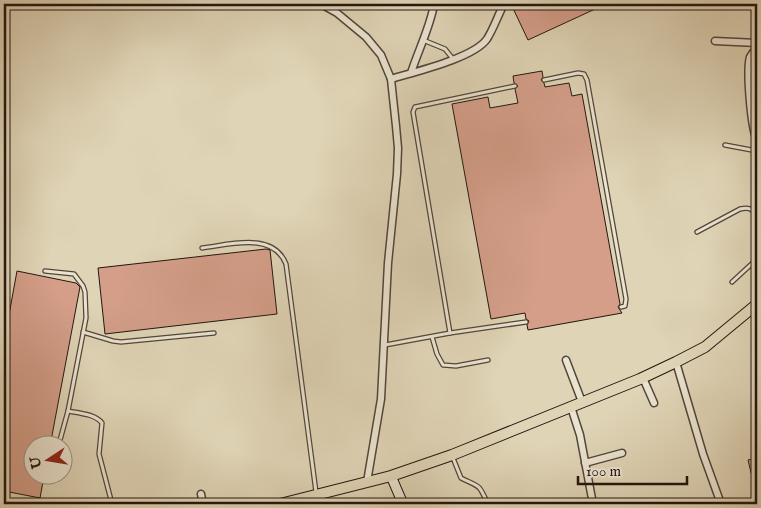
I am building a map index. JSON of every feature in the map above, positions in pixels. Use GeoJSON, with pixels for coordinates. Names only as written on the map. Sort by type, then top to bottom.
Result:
{"type":"FeatureCollection","features":[{"type":"Feature","properties":{"kind":"main road"},"geometry":{"type":"LineString","coordinates":[[280,504],[391,476],[452,455],[643,378],[705,346],[757,304]]}},
{"type":"Feature","properties":{"kind":"street"},"geometry":{"type":"LineString","coordinates":[[321,4],[337,13],[375,47],[386,65],[391,79],[398,153],[397,174],[388,263],[379,416],[367,482]]}},
{"type":"Feature","properties":{"kind":"street"},"geometry":{"type":"LineString","coordinates":[[411,73],[433,14],[434,4]]}},
{"type":"Feature","properties":{"kind":"street"},"geometry":{"type":"LineString","coordinates":[[391,79],[473,51],[486,40],[504,4]]}},
{"type":"Feature","properties":{"kind":"street"},"geometry":{"type":"LineString","coordinates":[[715,41],[757,43]]}},
{"type":"Feature","properties":{"kind":"street"},"geometry":{"type":"LineString","coordinates":[[757,48],[750,60],[751,108],[757,140]]}},
{"type":"Feature","properties":{"kind":"street"},"geometry":{"type":"LineString","coordinates":[[566,360],[582,402]]}},
{"type":"Feature","properties":{"kind":"street"},"geometry":{"type":"LineString","coordinates":[[676,362],[703,454],[721,504]]}},
{"type":"Feature","properties":{"kind":"street"},"geometry":{"type":"LineString","coordinates":[[643,378],[654,403]]}},
{"type":"Feature","properties":{"kind":"street"},"geometry":{"type":"LineString","coordinates":[[571,407],[580,435],[593,504]]}},
{"type":"Feature","properties":{"kind":"street"},"geometry":{"type":"LineString","coordinates":[[585,463],[622,453]]}},
{"type":"Feature","properties":{"kind":"street"},"geometry":{"type":"LineString","coordinates":[[391,476],[403,504]]}},
{"type":"Feature","properties":{"kind":"street"},"geometry":{"type":"LineString","coordinates":[[201,494],[203,504]]}},
{"type":"Feature","properties":{"kind":"lane"},"geometry":{"type":"LineString","coordinates":[[422,40],[445,49],[453,59]]}},
{"type":"Feature","properties":{"kind":"lane"},"geometry":{"type":"LineString","coordinates":[[544,80],[578,73],[584,74],[587,80],[626,299],[625,306],[621,307]]}},
{"type":"Feature","properties":{"kind":"lane"},"geometry":{"type":"LineString","coordinates":[[450,333],[412,112],[415,107],[515,86]]}},
{"type":"Feature","properties":{"kind":"lane"},"geometry":{"type":"LineString","coordinates":[[725,144],[757,150]]}},
{"type":"Feature","properties":{"kind":"lane"},"geometry":{"type":"LineString","coordinates":[[697,232],[740,209],[747,208],[753,210],[757,215]]}},
{"type":"Feature","properties":{"kind":"lane"},"geometry":{"type":"LineString","coordinates":[[202,248],[259,242],[269,244],[283,255],[286,264],[316,495]]}},
{"type":"Feature","properties":{"kind":"lane"},"geometry":{"type":"LineString","coordinates":[[732,282],[757,259]]}},
{"type":"Feature","properties":{"kind":"lane"},"geometry":{"type":"LineString","coordinates":[[45,271],[74,274],[83,286],[86,300],[86,318],[68,411],[61,436]]}},
{"type":"Feature","properties":{"kind":"lane"},"geometry":{"type":"LineString","coordinates":[[384,346],[432,336],[526,322]]}},
{"type":"Feature","properties":{"kind":"lane"},"geometry":{"type":"LineString","coordinates":[[83,332],[121,342],[214,333]]}},
{"type":"Feature","properties":{"kind":"lane"},"geometry":{"type":"LineString","coordinates":[[432,336],[437,354],[443,365],[447,367],[488,360]]}},
{"type":"Feature","properties":{"kind":"lane"},"geometry":{"type":"LineString","coordinates":[[68,411],[98,418],[102,423],[99,454],[112,504]]}},
{"type":"Feature","properties":{"kind":"lane"},"geometry":{"type":"LineString","coordinates":[[452,455],[461,478],[477,484],[488,504]]}},
{"type":"Feature","properties":{"kind":"building"},"geometry":{"type":"Polygon","coordinates":[[[511,4],[606,4],[528,40],[511,4]]]}},
{"type":"Feature","properties":{"kind":"building"},"geometry":{"type":"Polygon","coordinates":[[[542,71],[543,77],[541,80],[545,87],[569,83],[572,96],[582,94],[620,304],[618,307],[622,313],[528,330],[527,325],[529,321],[526,319],[525,313],[491,319],[452,104],[488,97],[490,108],[518,103],[515,89],[518,86],[514,83],[513,76],[542,71]]]}},
{"type":"Feature","properties":{"kind":"building"},"geometry":{"type":"Polygon","coordinates":[[[270,250],[277,314],[105,334],[98,268],[270,250]]]}},
{"type":"Feature","properties":{"kind":"building"},"geometry":{"type":"Polygon","coordinates":[[[17,271],[76,283],[80,287],[52,436],[22,436],[22,486],[42,486],[40,498],[4,491],[4,342],[17,271]]]}},
{"type":"Feature","properties":{"kind":"building"},"geometry":{"type":"Polygon","coordinates":[[[757,458],[757,489],[755,489],[748,460],[757,458]]]}}]}
